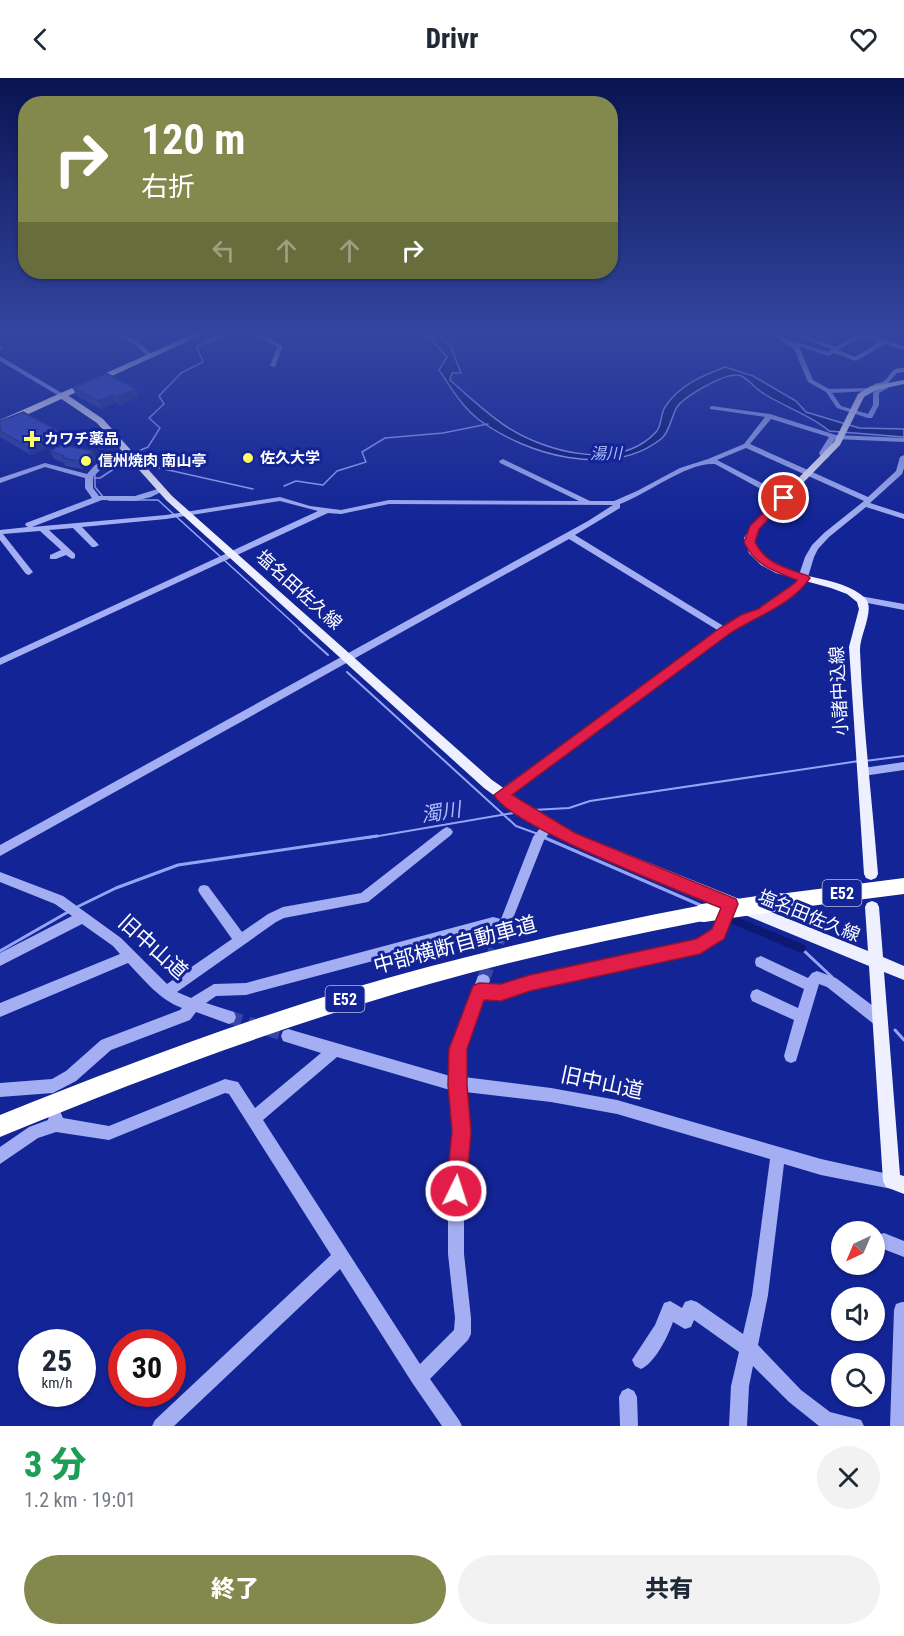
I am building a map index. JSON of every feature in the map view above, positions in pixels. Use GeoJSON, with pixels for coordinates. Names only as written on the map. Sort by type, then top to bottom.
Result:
{"type":"FeatureCollection","features":[{"type":"Feature","properties":{"kind":"highway"},"geometry":{"type":"LineString","coordinates":[[0,422],[57,396]]}},
{"type":"Feature","properties":{"kind":"highway","name":"中部横断自動車道"},"geometry":{"type":"LineString","coordinates":[[0,1126],[180,1053],[376,989],[552,943],[703,913],[904,886]]}},
{"type":"Feature","properties":{"kind":"main road","name":"塩名田佐久線"},"geometry":{"type":"LineString","coordinates":[[64,396],[97,418],[180,514],[227,558],[348,658],[541,829],[904,973]]}},
{"type":"Feature","properties":{"kind":"main road"},"geometry":{"type":"LineString","coordinates":[[860,599],[845,589],[804,578],[767,564],[750,546],[749,538],[754,528],[825,456],[861,396]]}},
{"type":"Feature","properties":{"kind":"main road","name":"小諸中込線"},"geometry":{"type":"LineString","coordinates":[[860,599],[864,609],[854,647],[871,874]]}},
{"type":"Feature","properties":{"kind":"main road"},"geometry":{"type":"LineString","coordinates":[[872,907],[874,962],[898,1183]]}},
{"type":"Feature","properties":{"kind":"street"},"geometry":{"type":"LineString","coordinates":[[831,396],[837,405],[852,413],[870,417],[876,405],[876,396]]}},
{"type":"Feature","properties":{"kind":"street"},"geometry":{"type":"LineString","coordinates":[[712,408],[770,416],[837,437],[904,440]]}},
{"type":"Feature","properties":{"kind":"street"},"geometry":{"type":"LineString","coordinates":[[29,572],[13,557],[0,533],[180,514],[280,499],[326,511],[349,512],[389,502],[615,503],[652,488],[691,464],[711,460],[746,445],[770,416]]}},
{"type":"Feature","properties":{"kind":"street"},"geometry":{"type":"LineString","coordinates":[[746,445],[904,517]]}},
{"type":"Feature","properties":{"kind":"street"},"geometry":{"type":"LineString","coordinates":[[100,498],[89,488],[89,477],[98,467],[127,453]]}},
{"type":"Feature","properties":{"kind":"street"},"geometry":{"type":"LineString","coordinates":[[501,795],[725,631],[745,618],[762,612],[799,586],[814,548],[835,526],[851,518],[902,473],[904,457]]}},
{"type":"Feature","properties":{"kind":"street"},"geometry":{"type":"LineString","coordinates":[[711,460],[784,498]]}},
{"type":"Feature","properties":{"kind":"street"},"geometry":{"type":"LineString","coordinates":[[503,461],[588,503]]}},
{"type":"Feature","properties":{"kind":"street"},"geometry":{"type":"LineString","coordinates":[[0,481],[45,465],[89,477]]}},
{"type":"Feature","properties":{"kind":"street"},"geometry":{"type":"LineString","coordinates":[[539,488],[548,482]]}},
{"type":"Feature","properties":{"kind":"street"},"geometry":{"type":"LineString","coordinates":[[18,530],[100,498],[132,498],[161,490]]}},
{"type":"Feature","properties":{"kind":"street"},"geometry":{"type":"LineString","coordinates":[[0,851],[569,535],[617,506],[615,503]]}},
{"type":"Feature","properties":{"kind":"street"},"geometry":{"type":"LineString","coordinates":[[0,662],[326,511]]}},
{"type":"Feature","properties":{"kind":"street"},"geometry":{"type":"LineString","coordinates":[[75,525],[91,544]]}},
{"type":"Feature","properties":{"kind":"street"},"geometry":{"type":"LineString","coordinates":[[42,528],[69,554],[53,557]]}},
{"type":"Feature","properties":{"kind":"street"},"geometry":{"type":"LineString","coordinates":[[569,535],[725,631]]}},
{"type":"Feature","properties":{"kind":"street"},"geometry":{"type":"LineString","coordinates":[[860,599],[904,607]]}},
{"type":"Feature","properties":{"kind":"street"},"geometry":{"type":"LineString","coordinates":[[863,764],[904,766]]}},
{"type":"Feature","properties":{"kind":"street"},"geometry":{"type":"LineString","coordinates":[[0,1090],[52,1090],[106,1045],[185,1015],[214,990],[246,989],[493,923],[503,931],[541,829]]}},
{"type":"Feature","properties":{"kind":"street"},"geometry":{"type":"LineString","coordinates":[[166,992],[283,913],[364,898],[447,832]]}},
{"type":"Feature","properties":{"kind":"street","name":"旧中山道"},"geometry":{"type":"LineString","coordinates":[[0,877],[51,896],[68,906],[131,955],[166,992],[193,1006],[229,1017]]}},
{"type":"Feature","properties":{"kind":"street"},"geometry":{"type":"LineString","coordinates":[[205,897],[240,940]]}},
{"type":"Feature","properties":{"kind":"street"},"geometry":{"type":"LineString","coordinates":[[419,1378],[462,1334],[463,1318],[456,1254],[456,1191],[462,1131],[458,1085],[460,1042],[481,986],[501,993],[530,983],[700,946],[718,934],[730,904]]}},
{"type":"Feature","properties":{"kind":"street"},"geometry":{"type":"LineString","coordinates":[[0,960],[82,916]]}},
{"type":"Feature","properties":{"kind":"street"},"geometry":{"type":"LineString","coordinates":[[0,1010],[131,955]]}},
{"type":"Feature","properties":{"kind":"street"},"geometry":{"type":"LineString","coordinates":[[761,962],[811,986]]}},
{"type":"Feature","properties":{"kind":"street"},"geometry":{"type":"LineString","coordinates":[[791,1056],[811,986],[818,976],[823,977],[880,1020]]}},
{"type":"Feature","properties":{"kind":"street"},"geometry":{"type":"LineString","coordinates":[[757,996],[802,1017]]}},
{"type":"Feature","properties":{"kind":"street","name":"旧中山道"},"geometry":{"type":"LineString","coordinates":[[288,1036],[458,1085],[550,1095],[617,1107],[778,1155],[865,1178],[898,1183]]}},
{"type":"Feature","properties":{"kind":"street"},"geometry":{"type":"LineString","coordinates":[[254,1118],[334,1051]]}},
{"type":"Feature","properties":{"kind":"street"},"geometry":{"type":"LineString","coordinates":[[0,1156],[34,1132],[56,1121],[98,1133],[109,1133],[229,1085],[236,1091],[254,1118],[340,1257],[453,1426]]}},
{"type":"Feature","properties":{"kind":"street"},"geometry":{"type":"LineString","coordinates":[[738,1426],[737,1405],[760,1295],[778,1155]]}},
{"type":"Feature","properties":{"kind":"street"},"geometry":{"type":"LineString","coordinates":[[885,1241],[904,1249]]}},
{"type":"Feature","properties":{"kind":"street"},"geometry":{"type":"LineString","coordinates":[[161,1426],[340,1257]]}},
{"type":"Feature","properties":{"kind":"street"},"geometry":{"type":"LineString","coordinates":[[641,1360],[661,1331],[670,1309],[685,1321],[691,1308],[748,1348],[825,1423],[855,1426]]}},
{"type":"Feature","properties":{"kind":"street"},"geometry":{"type":"LineString","coordinates":[[899,1426],[902,1310]]}},
{"type":"Feature","properties":{"kind":"street"},"geometry":{"type":"LineString","coordinates":[[628,1397],[629,1426]]}},
{"type":"Feature","properties":{"kind":"shaded area"},"geometry":{"type":"Polygon","coordinates":[[[457,396],[469,396],[507,427],[542,444],[582,454],[603,455],[623,452],[641,444],[658,430],[662,413],[674,396],[690,396],[677,407],[661,439],[640,451],[618,458],[593,460],[568,458],[520,443],[478,419],[457,396]]]}},
{"type":"Feature","properties":{"kind":"shaded area"},"geometry":{"type":"Polygon","coordinates":[[[768,396],[787,396],[796,401],[806,412],[859,428],[904,429],[904,437],[829,431],[768,396]]]}},
{"type":"Feature","properties":{"kind":"building"},"geometry":{"type":"Polygon","coordinates":[[[88,396],[111,396],[98,401],[88,396]]]}},
{"type":"Feature","properties":{"kind":"building","name":"カワチ薬品"},"geometry":{"type":"Polygon","coordinates":[[[23,412],[60,432],[28,447],[0,431],[0,421],[23,412]]]}},
{"type":"Feature","properties":{"kind":"building"},"geometry":{"type":"Polygon","coordinates":[[[61,445],[94,451],[78,461],[62,458],[64,456],[50,451],[61,445]]]}},
{"type":"Feature","properties":{"kind":"waterway"},"geometry":{"type":"LineString","coordinates":[[134,453],[148,447],[160,428],[149,418],[164,404],[159,396]]}},
{"type":"Feature","properties":{"kind":"waterway"},"geometry":{"type":"LineString","coordinates":[[284,486],[296,481],[323,485],[337,471],[366,462],[362,452],[385,438],[443,433],[488,424]]}},
{"type":"Feature","properties":{"kind":"waterway"},"geometry":{"type":"LineString","coordinates":[[95,478],[100,478],[123,463]]}},
{"type":"Feature","properties":{"kind":"waterway"},"geometry":{"type":"LineString","coordinates":[[146,465],[253,489]]}},
{"type":"Feature","properties":{"kind":"waterway"},"geometry":{"type":"LineString","coordinates":[[95,478],[95,487],[104,498]]}},
{"type":"Feature","properties":{"kind":"waterway"},"geometry":{"type":"LineString","coordinates":[[109,500],[158,500],[301,630]]}},
{"type":"Feature","properties":{"kind":"waterway"},"geometry":{"type":"LineString","coordinates":[[299,629],[328,655]]}},
{"type":"Feature","properties":{"kind":"waterway"},"geometry":{"type":"LineString","coordinates":[[347,672],[504,815]]}},
{"type":"Feature","properties":{"kind":"waterway","name":"濁川"},"geometry":{"type":"LineString","coordinates":[[865,761],[904,756]]}},
{"type":"Feature","properties":{"kind":"waterway","name":"濁川"},"geometry":{"type":"LineString","coordinates":[[533,810],[569,808],[590,801],[859,761]]}},
{"type":"Feature","properties":{"kind":"waterway","name":"濁川"},"geometry":{"type":"LineString","coordinates":[[504,815],[519,812]]}},
{"type":"Feature","properties":{"kind":"waterway","name":"濁川"},"geometry":{"type":"LineString","coordinates":[[367,838],[504,815]]}},
{"type":"Feature","properties":{"kind":"waterway"},"geometry":{"type":"LineString","coordinates":[[504,815],[516,826],[538,834]]}},
{"type":"Feature","properties":{"kind":"waterway","name":"濁川"},"geometry":{"type":"LineString","coordinates":[[75,908],[116,888],[178,865],[377,836]]}},
{"type":"Feature","properties":{"kind":"waterway"},"geometry":{"type":"LineString","coordinates":[[543,837],[700,905]]}},
{"type":"Feature","properties":{"kind":"waterway","name":"濁川"},"geometry":{"type":"LineString","coordinates":[[0,951],[68,912]]}},
{"type":"Feature","properties":{"kind":"waterway"},"geometry":{"type":"LineString","coordinates":[[729,918],[801,948]]}},
{"type":"Feature","properties":{"kind":"waterway"},"geometry":{"type":"LineString","coordinates":[[801,948],[832,977]]}},
{"type":"Feature","properties":{"kind":"waterway"},"geometry":{"type":"LineString","coordinates":[[895,1030],[904,1040]]}},
{"type":"Feature","properties":{"kind":"tunnel"},"geometry":{"type":"LineString","coordinates":[[483,980],[500,937]]}},
{"type":"Feature","properties":{"kind":"tunnel"},"geometry":{"type":"LineString","coordinates":[[229,1017],[288,1036]]}},
{"type":"Feature","properties":{"kind":"place","name":"カワチ薬品"},"geometry":{"type":"Point","coordinates":[32,439]}},
{"type":"Feature","properties":{"kind":"place","name":"佐久大学"},"geometry":{"type":"Point","coordinates":[248,458]}},
{"type":"Feature","properties":{"kind":"place","name":"信州焼肉 南山亭"},"geometry":{"type":"Point","coordinates":[86,461]}},
{"type":"Feature","properties":{"kind":"route"},"geometry":{"type":"LineString","coordinates":[[456,1191],[462,1131],[458,1049],[461,1034],[479,992],[501,993],[530,983],[700,946],[711,941],[718,934],[730,904],[570,837],[501,795],[725,631],[745,618],[762,612],[804,581],[804,578],[782,572],[762,561],[749,542],[754,528],[784,498]]}},
{"type":"Feature","properties":{"kind":"water label","name":"湯川"},"geometry":{"type":"Point","coordinates":[606,453]}}]}
